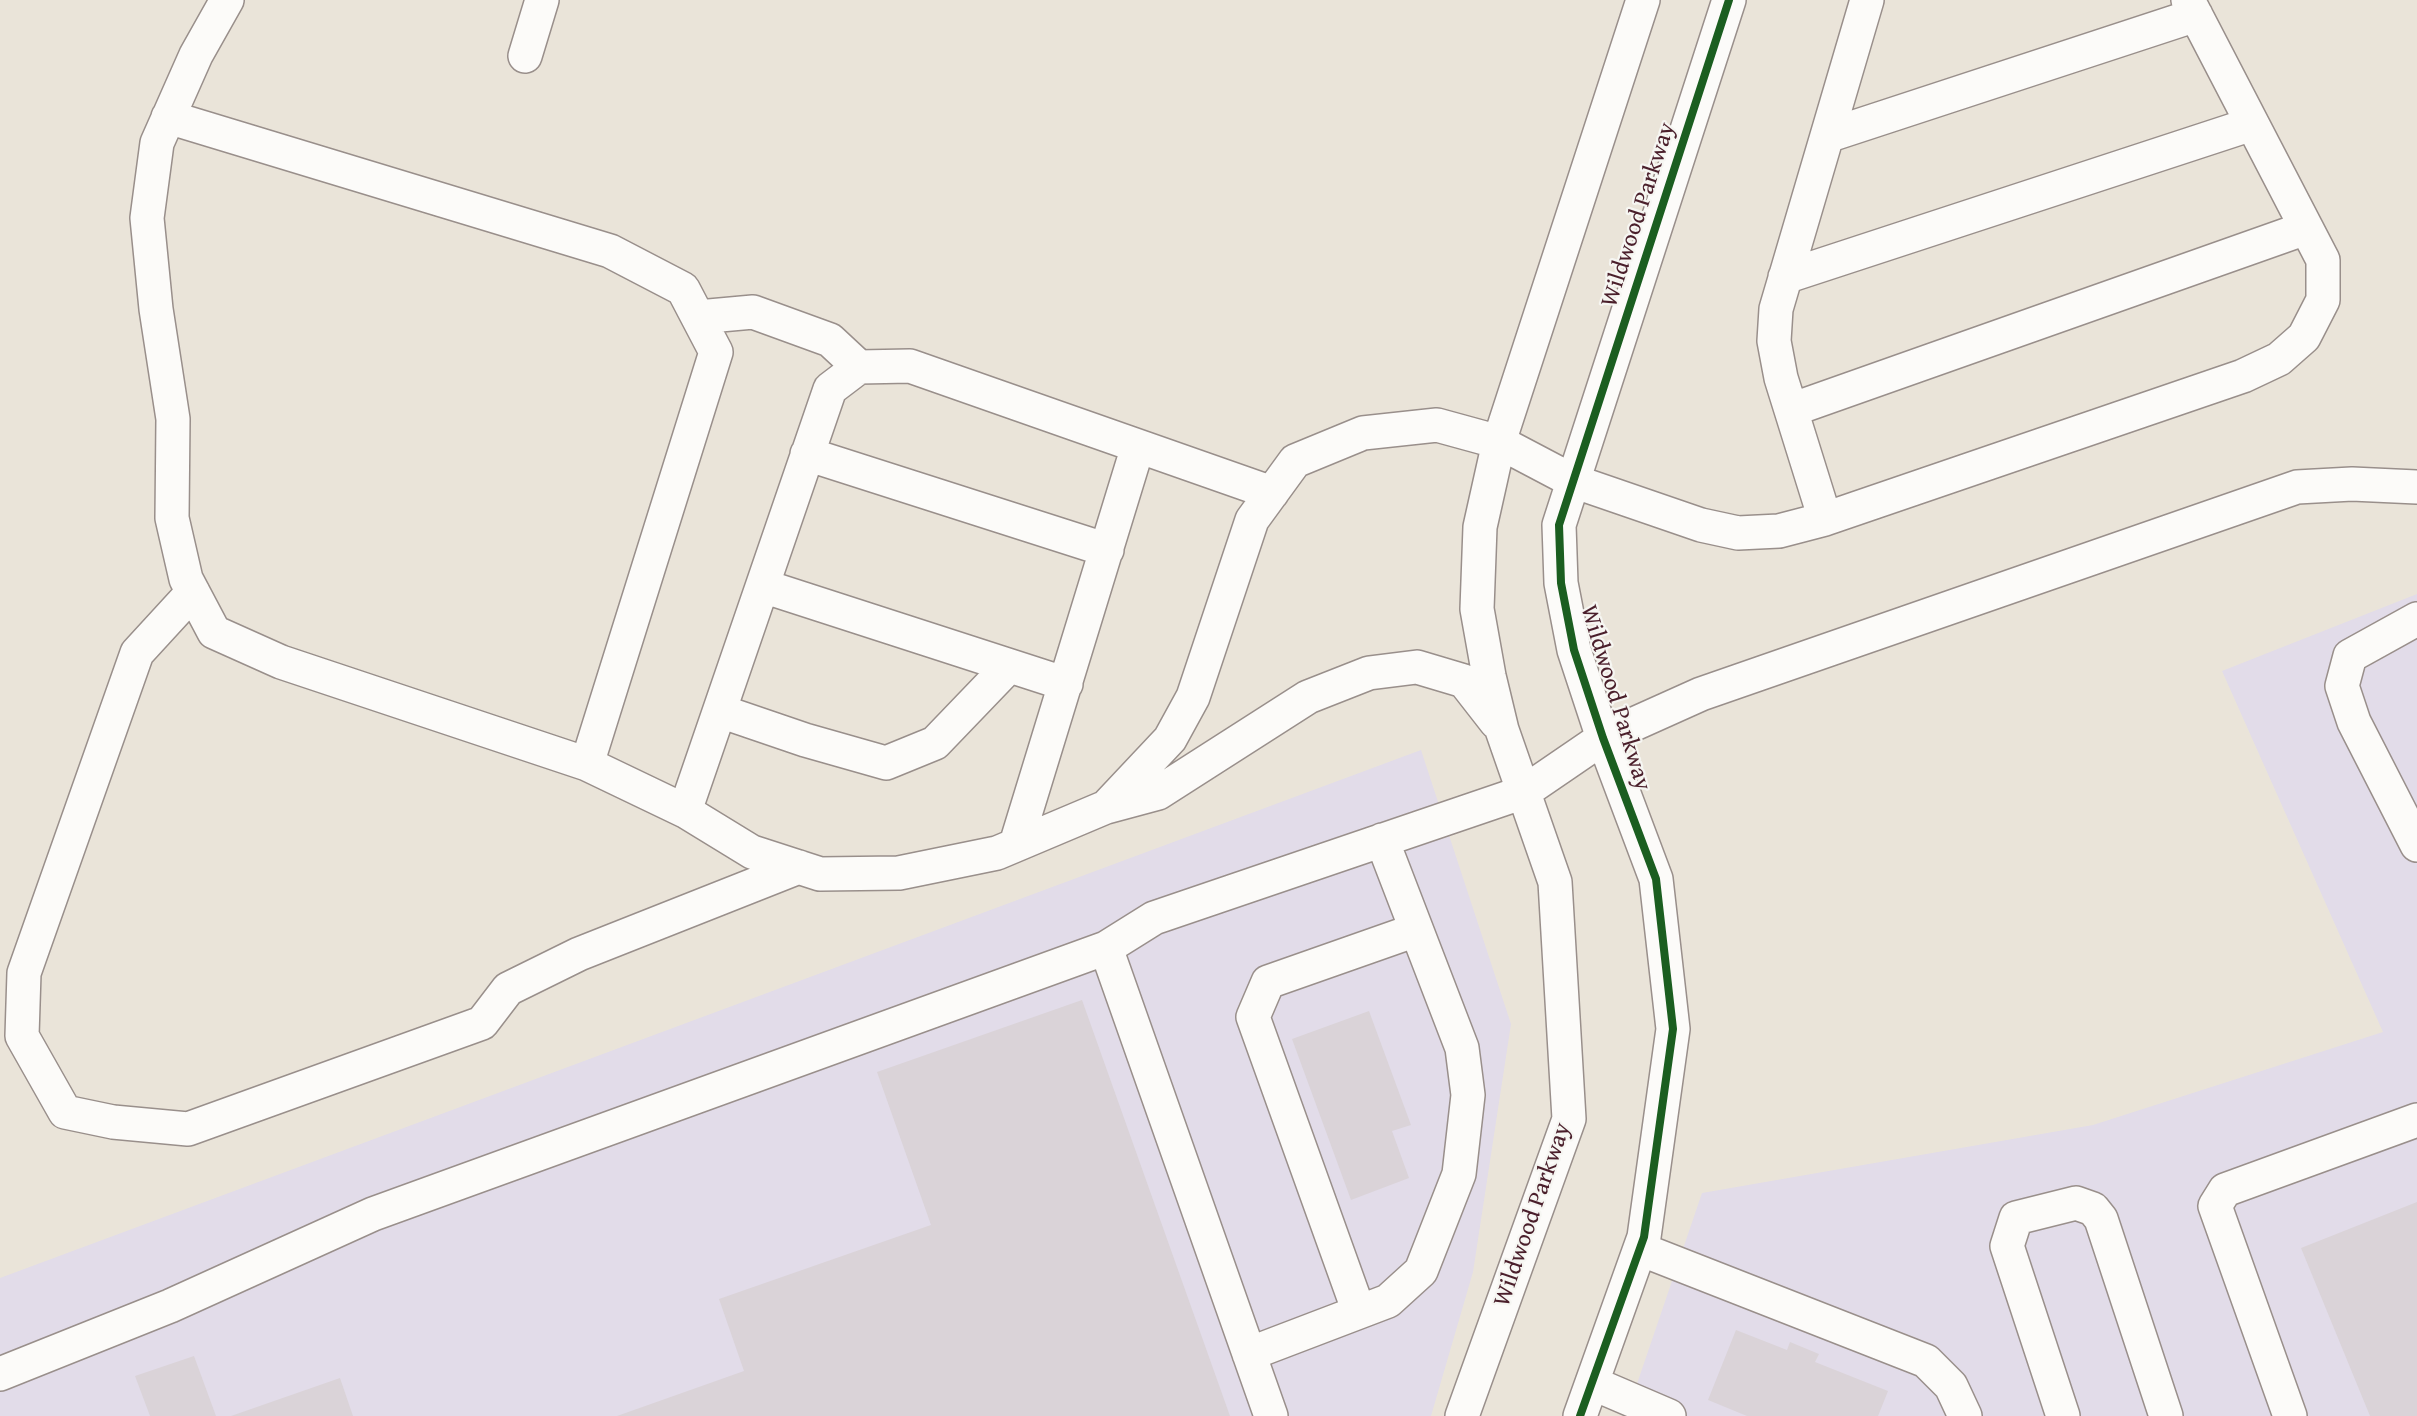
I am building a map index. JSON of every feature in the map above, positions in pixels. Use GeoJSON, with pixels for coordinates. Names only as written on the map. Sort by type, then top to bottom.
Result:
{"type":"FeatureCollection","features":[{"type":"Feature","properties":{"kind":"street"},"geometry":{"type":"LineString","coordinates":[[227,0],[196,55],[157,143],[147,218],[156,309],[173,418],[172,518],[186,579],[214,632],[281,662],[587,764],[685,811],[752,852],[820,874],[899,873],[997,853],[1106,807],[1158,793],[1308,697],[1369,673],[1417,667],[1464,681],[1502,730]]}},
{"type":"Feature","properties":{"kind":"street"},"geometry":{"type":"LineString","coordinates":[[525,56],[542,0]]}},
{"type":"Feature","properties":{"kind":"street","name":"Wildwood Parkway"},"geometry":{"type":"LineString","coordinates":[[1462,1416],[1569,1119],[1555,882],[1502,730],[1478,609],[1480,527],[1499,441],[1643,0]]}},
{"type":"Feature","properties":{"kind":"street","name":"Wildwood Parkway"},"geometry":{"type":"LineString","coordinates":[[1580,1416],[1644,1237],[1673,1029],[1656,879],[1603,738],[1574,650],[1561,583],[1560,525],[1729,0]]}},
{"type":"Feature","properties":{"kind":"street"},"geometry":{"type":"LineString","coordinates":[[1825,519],[1781,378],[1774,341],[1776,309],[1827,136],[1873,2]]}},
{"type":"Feature","properties":{"kind":"street"},"geometry":{"type":"LineString","coordinates":[[1106,807],[1170,739],[1193,697],[1252,520],[1295,461],[1364,433],[1437,425],[1499,441],[1573,481],[1701,525],[1737,533],[1779,531],[1825,519],[2244,376],[2279,358],[2304,337],[2323,300],[2323,260],[2192,8],[1827,136]]}},
{"type":"Feature","properties":{"kind":"street"},"geometry":{"type":"LineString","coordinates":[[168,117],[610,251],[683,289],[716,352],[587,764]]}},
{"type":"Feature","properties":{"kind":"street"},"geometry":{"type":"LineString","coordinates":[[1785,277],[2252,124]]}},
{"type":"Feature","properties":{"kind":"street"},"geometry":{"type":"LineString","coordinates":[[1791,410],[2306,228]]}},
{"type":"Feature","properties":{"kind":"street"},"geometry":{"type":"LineString","coordinates":[[698,317],[753,312],[830,340],[859,367]]}},
{"type":"Feature","properties":{"kind":"street"},"geometry":{"type":"LineString","coordinates":[[685,811],[830,389],[859,367],[910,366],[1272,493]]}},
{"type":"Feature","properties":{"kind":"street"},"geometry":{"type":"LineString","coordinates":[[1016,844],[1138,446]]}},
{"type":"Feature","properties":{"kind":"street"},"geometry":{"type":"LineString","coordinates":[[807,454],[1107,550]]}},
{"type":"Feature","properties":{"kind":"street"},"geometry":{"type":"LineString","coordinates":[[0,1374],[170,1306],[373,1214],[1106,948],[1154,918],[1524,792],[1603,738],[1701,694],[2297,487],[2352,484],[2417,488]]}},
{"type":"Feature","properties":{"kind":"street"},"geometry":{"type":"LineString","coordinates":[[762,586],[1066,684]]}},
{"type":"Feature","properties":{"kind":"street"},"geometry":{"type":"LineString","coordinates":[[193,592],[137,653],[24,973],[22,1036],[65,1112],[113,1122],[188,1129],[482,1023],[508,989],[579,954],[799,867]]}},
{"type":"Feature","properties":{"kind":"street"},"geometry":{"type":"LineString","coordinates":[[2417,619],[2350,656],[2342,686],[2354,722],[2417,845]]}},
{"type":"Feature","properties":{"kind":"street"},"geometry":{"type":"LineString","coordinates":[[720,711],[805,740],[886,763],[935,743],[1009,666]]}},
{"type":"Feature","properties":{"kind":"street"},"geometry":{"type":"LineString","coordinates":[[1250,1354],[1388,1301],[1421,1271],[1459,1174],[1468,1095],[1462,1048],[1382,840]]}},
{"type":"Feature","properties":{"kind":"street"},"geometry":{"type":"LineString","coordinates":[[1359,1312],[1253,1017],[1268,982],[1416,930]]}},
{"type":"Feature","properties":{"kind":"street"},"geometry":{"type":"LineString","coordinates":[[1106,948],[1271,1416]]}},
{"type":"Feature","properties":{"kind":"street"},"geometry":{"type":"LineString","coordinates":[[2290,1416],[2215,1206],[2225,1191],[2417,1120]]}},
{"type":"Feature","properties":{"kind":"street"},"geometry":{"type":"LineString","coordinates":[[2062,1416],[2007,1246],[2016,1218],[2076,1203],[2093,1209],[2101,1219],[2166,1416]]}},
{"type":"Feature","properties":{"kind":"street"},"geometry":{"type":"LineString","coordinates":[[1640,1249],[1926,1362],[1951,1386],[1965,1416]]}},
{"type":"Feature","properties":{"kind":"street"},"geometry":{"type":"LineString","coordinates":[[1592,1383],[1669,1416]]}},
{"type":"Feature","properties":{"kind":"shaded area"},"geometry":{"type":"Polygon","coordinates":[[[2417,594],[2417,1416],[1626,1416],[1702,1193],[2093,1125],[2383,1032],[2222,671],[2417,594]]]}},
{"type":"Feature","properties":{"kind":"shaded area"},"geometry":{"type":"Polygon","coordinates":[[[1421,750],[1511,1024],[1473,1272],[1431,1416],[0,1416],[0,1278],[1421,750]]]}},
{"type":"Feature","properties":{"kind":"building"},"geometry":{"type":"Polygon","coordinates":[[[1082,1000],[1230,1416],[617,1416],[744,1371],[719,1299],[931,1225],[877,1072],[1082,1000]]]}},
{"type":"Feature","properties":{"kind":"building"},"geometry":{"type":"Polygon","coordinates":[[[1369,1011],[1411,1125],[1392,1131],[1409,1178],[1351,1200],[1292,1039],[1369,1011]]]}},
{"type":"Feature","properties":{"kind":"building"},"geometry":{"type":"Polygon","coordinates":[[[2417,1202],[2417,1416],[2370,1416],[2301,1248],[2417,1202]]]}},
{"type":"Feature","properties":{"kind":"building"},"geometry":{"type":"Polygon","coordinates":[[[1736,1330],[1787,1350],[1790,1342],[1819,1354],[1815,1362],[1888,1391],[1878,1416],[1747,1416],[1708,1400],[1736,1330]]]}},
{"type":"Feature","properties":{"kind":"building"},"geometry":{"type":"Polygon","coordinates":[[[194,1356],[216,1416],[150,1416],[135,1376],[194,1356]]]}},
{"type":"Feature","properties":{"kind":"building"},"geometry":{"type":"Polygon","coordinates":[[[340,1378],[353,1416],[231,1416],[340,1378]]]}},
{"type":"Feature","properties":{"kind":"cycle path"},"geometry":{"type":"LineString","coordinates":[[1580,1416],[1644,1237],[1673,1029],[1656,879],[1603,738],[1574,650],[1561,583],[1559,525],[1729,0]]}}]}
